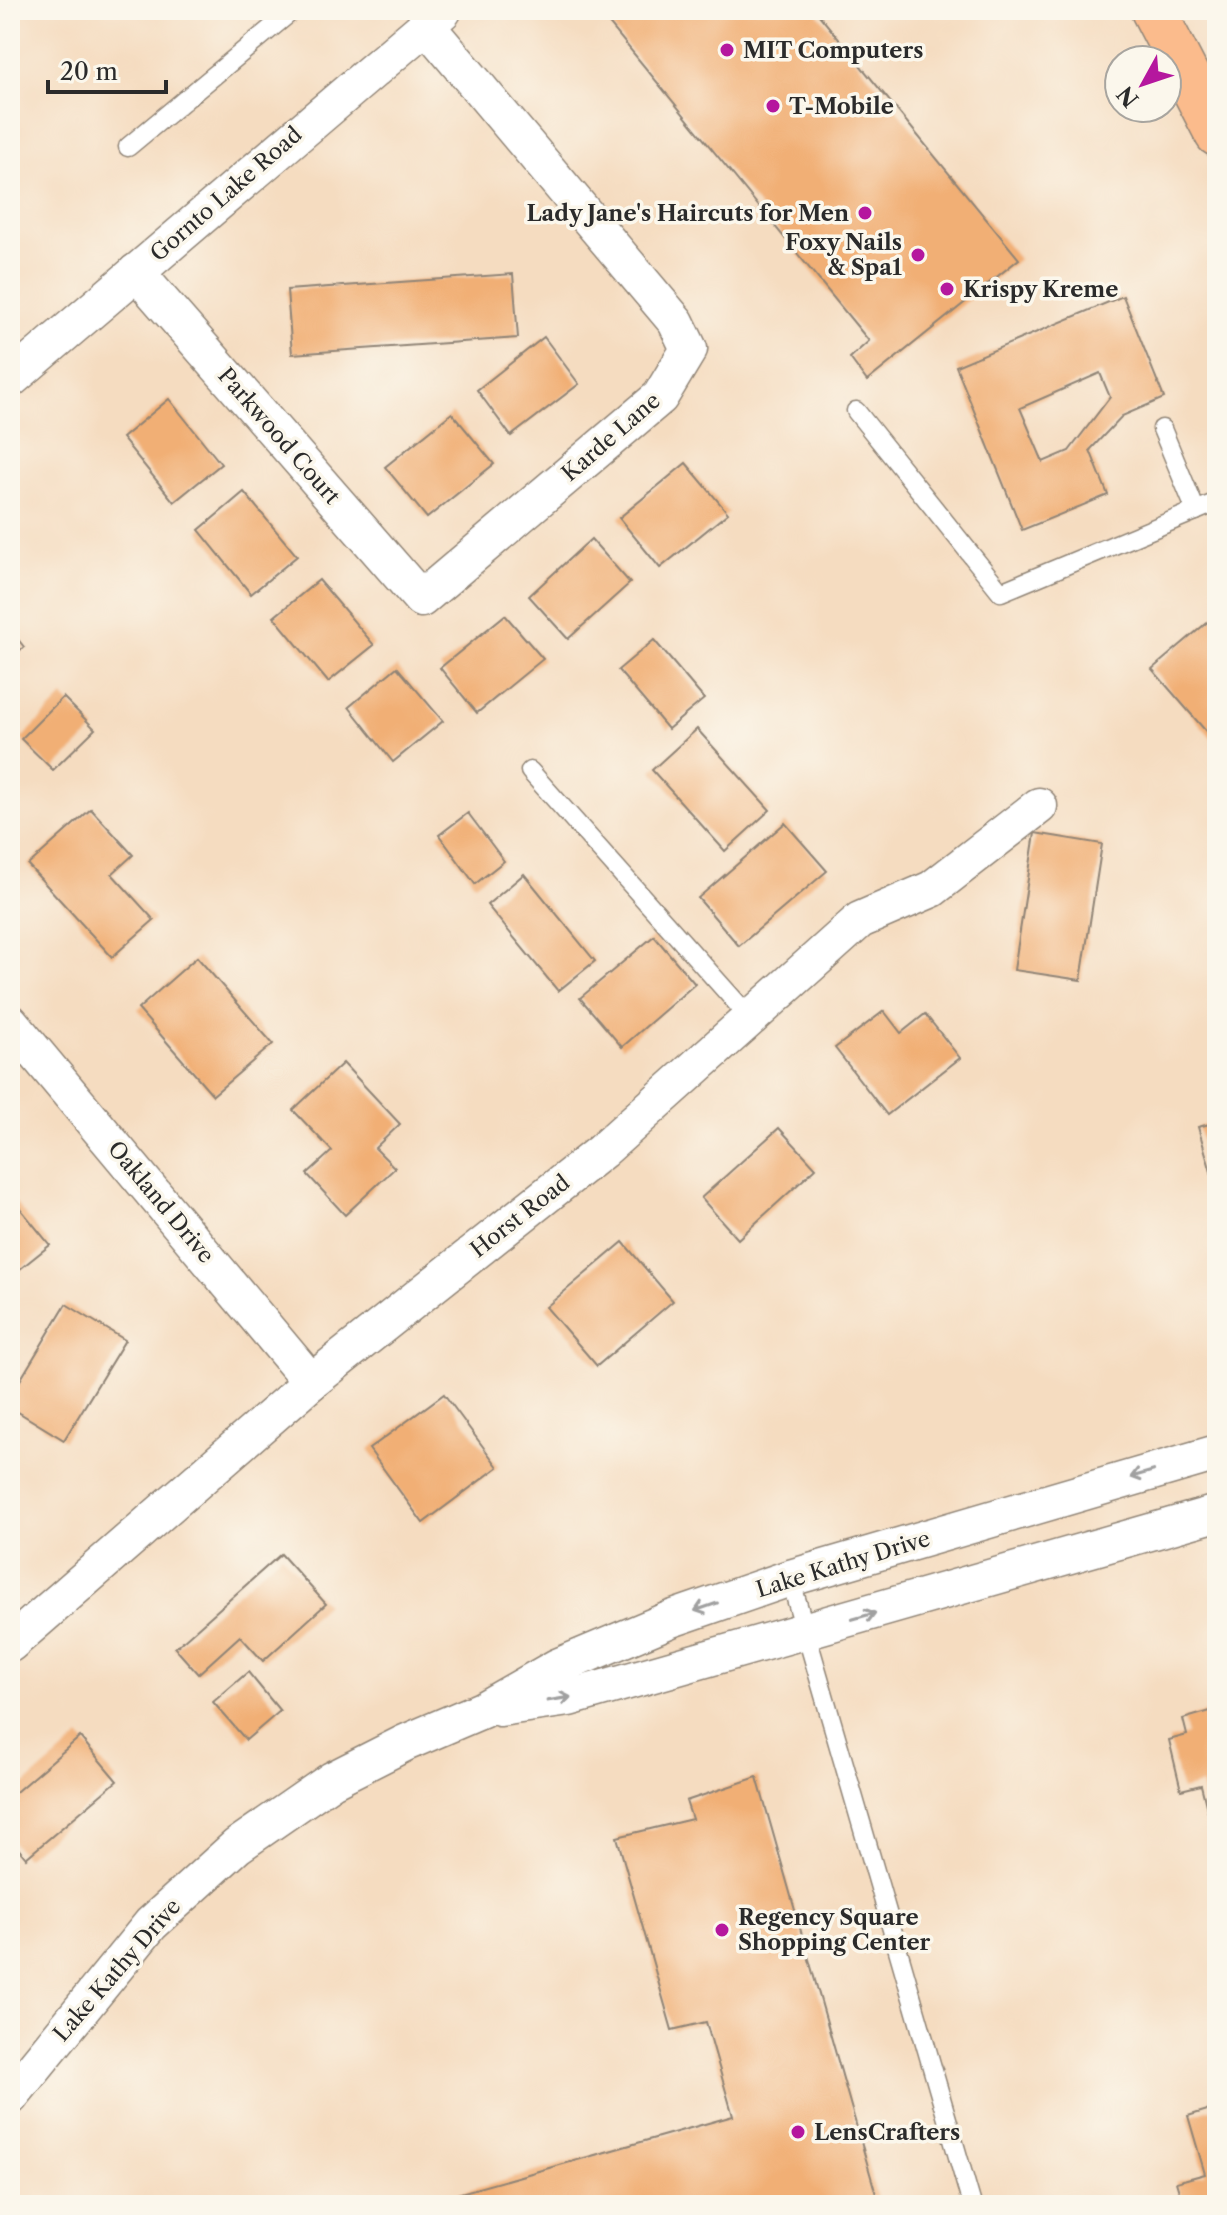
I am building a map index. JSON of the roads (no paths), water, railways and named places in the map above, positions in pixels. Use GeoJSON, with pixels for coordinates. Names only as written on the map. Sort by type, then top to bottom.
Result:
{"type":"FeatureCollection","features":[{"type":"Feature","properties":{"kind":"highway"},"geometry":{"type":"LineString","coordinates":[[1153,10],[1217,134]]}},
{"type":"Feature","properties":{"kind":"street","name":"Gornto Lake Road"},"geometry":{"type":"LineString","coordinates":[[10,380],[435,18]]}},
{"type":"Feature","properties":{"kind":"street","name":"Karde Lane"},"geometry":{"type":"LineString","coordinates":[[421,599],[660,397],[689,349],[676,322],[435,18]]}},
{"type":"Feature","properties":{"kind":"street","name":"Parkwood Court"},"geometry":{"type":"LineString","coordinates":[[136,272],[421,599]]}},
{"type":"Feature","properties":{"kind":"street","name":"Horst Road"},"geometry":{"type":"LineString","coordinates":[[10,1644],[311,1382],[602,1151],[860,920],[932,889],[1039,806]]}},
{"type":"Feature","properties":{"kind":"street","name":"Oakland Drive"},"geometry":{"type":"LineString","coordinates":[[10,1022],[311,1382]]}},
{"type":"Feature","properties":{"kind":"street","name":"Lake Kathy Drive"},"geometry":{"type":"LineString","coordinates":[[10,2097],[151,1924],[237,1846],[332,1780],[405,1743],[482,1710],[557,1667],[671,1619],[790,1578],[1217,1453]]}},
{"type":"Feature","properties":{"kind":"street","name":"Lake Kathy Drive"},"geometry":{"type":"LineString","coordinates":[[482,1710],[569,1698],[806,1633],[1217,1513]]}},
{"type":"Feature","properties":{"kind":"lane"},"geometry":{"type":"LineString","coordinates":[[128,147],[293,10]]}},
{"type":"Feature","properties":{"kind":"lane"},"geometry":{"type":"LineString","coordinates":[[856,411],[1001,592],[1217,502]]}},
{"type":"Feature","properties":{"kind":"lane"},"geometry":{"type":"LineString","coordinates":[[1162,429],[1196,511]]}},
{"type":"Feature","properties":{"kind":"lane"},"geometry":{"type":"LineString","coordinates":[[530,771],[751,1019]]}},
{"type":"Feature","properties":{"kind":"lane"},"geometry":{"type":"LineString","coordinates":[[790,1578],[972,2205]]}},
{"type":"Feature","properties":{"kind":"place","name":"MIT Computers"},"geometry":{"type":"Point","coordinates":[727,50]}},
{"type":"Feature","properties":{"kind":"place","name":"T-Mobile"},"geometry":{"type":"Point","coordinates":[773,106]}},
{"type":"Feature","properties":{"kind":"place","name":"Lady Jane's Haircuts for Men"},"geometry":{"type":"Point","coordinates":[865,213]}},
{"type":"Feature","properties":{"kind":"place","name":"Foxy Nails & Spa1"},"geometry":{"type":"Point","coordinates":[918,255]}},
{"type":"Feature","properties":{"kind":"place","name":"Krispy Kreme"},"geometry":{"type":"Point","coordinates":[947,289]}},
{"type":"Feature","properties":{"kind":"place","name":"Regency Square Shopping Center"},"geometry":{"type":"Point","coordinates":[722,1930]}},
{"type":"Feature","properties":{"kind":"place","name":"LensCrafters"},"geometry":{"type":"Point","coordinates":[798,2132]}}]}
